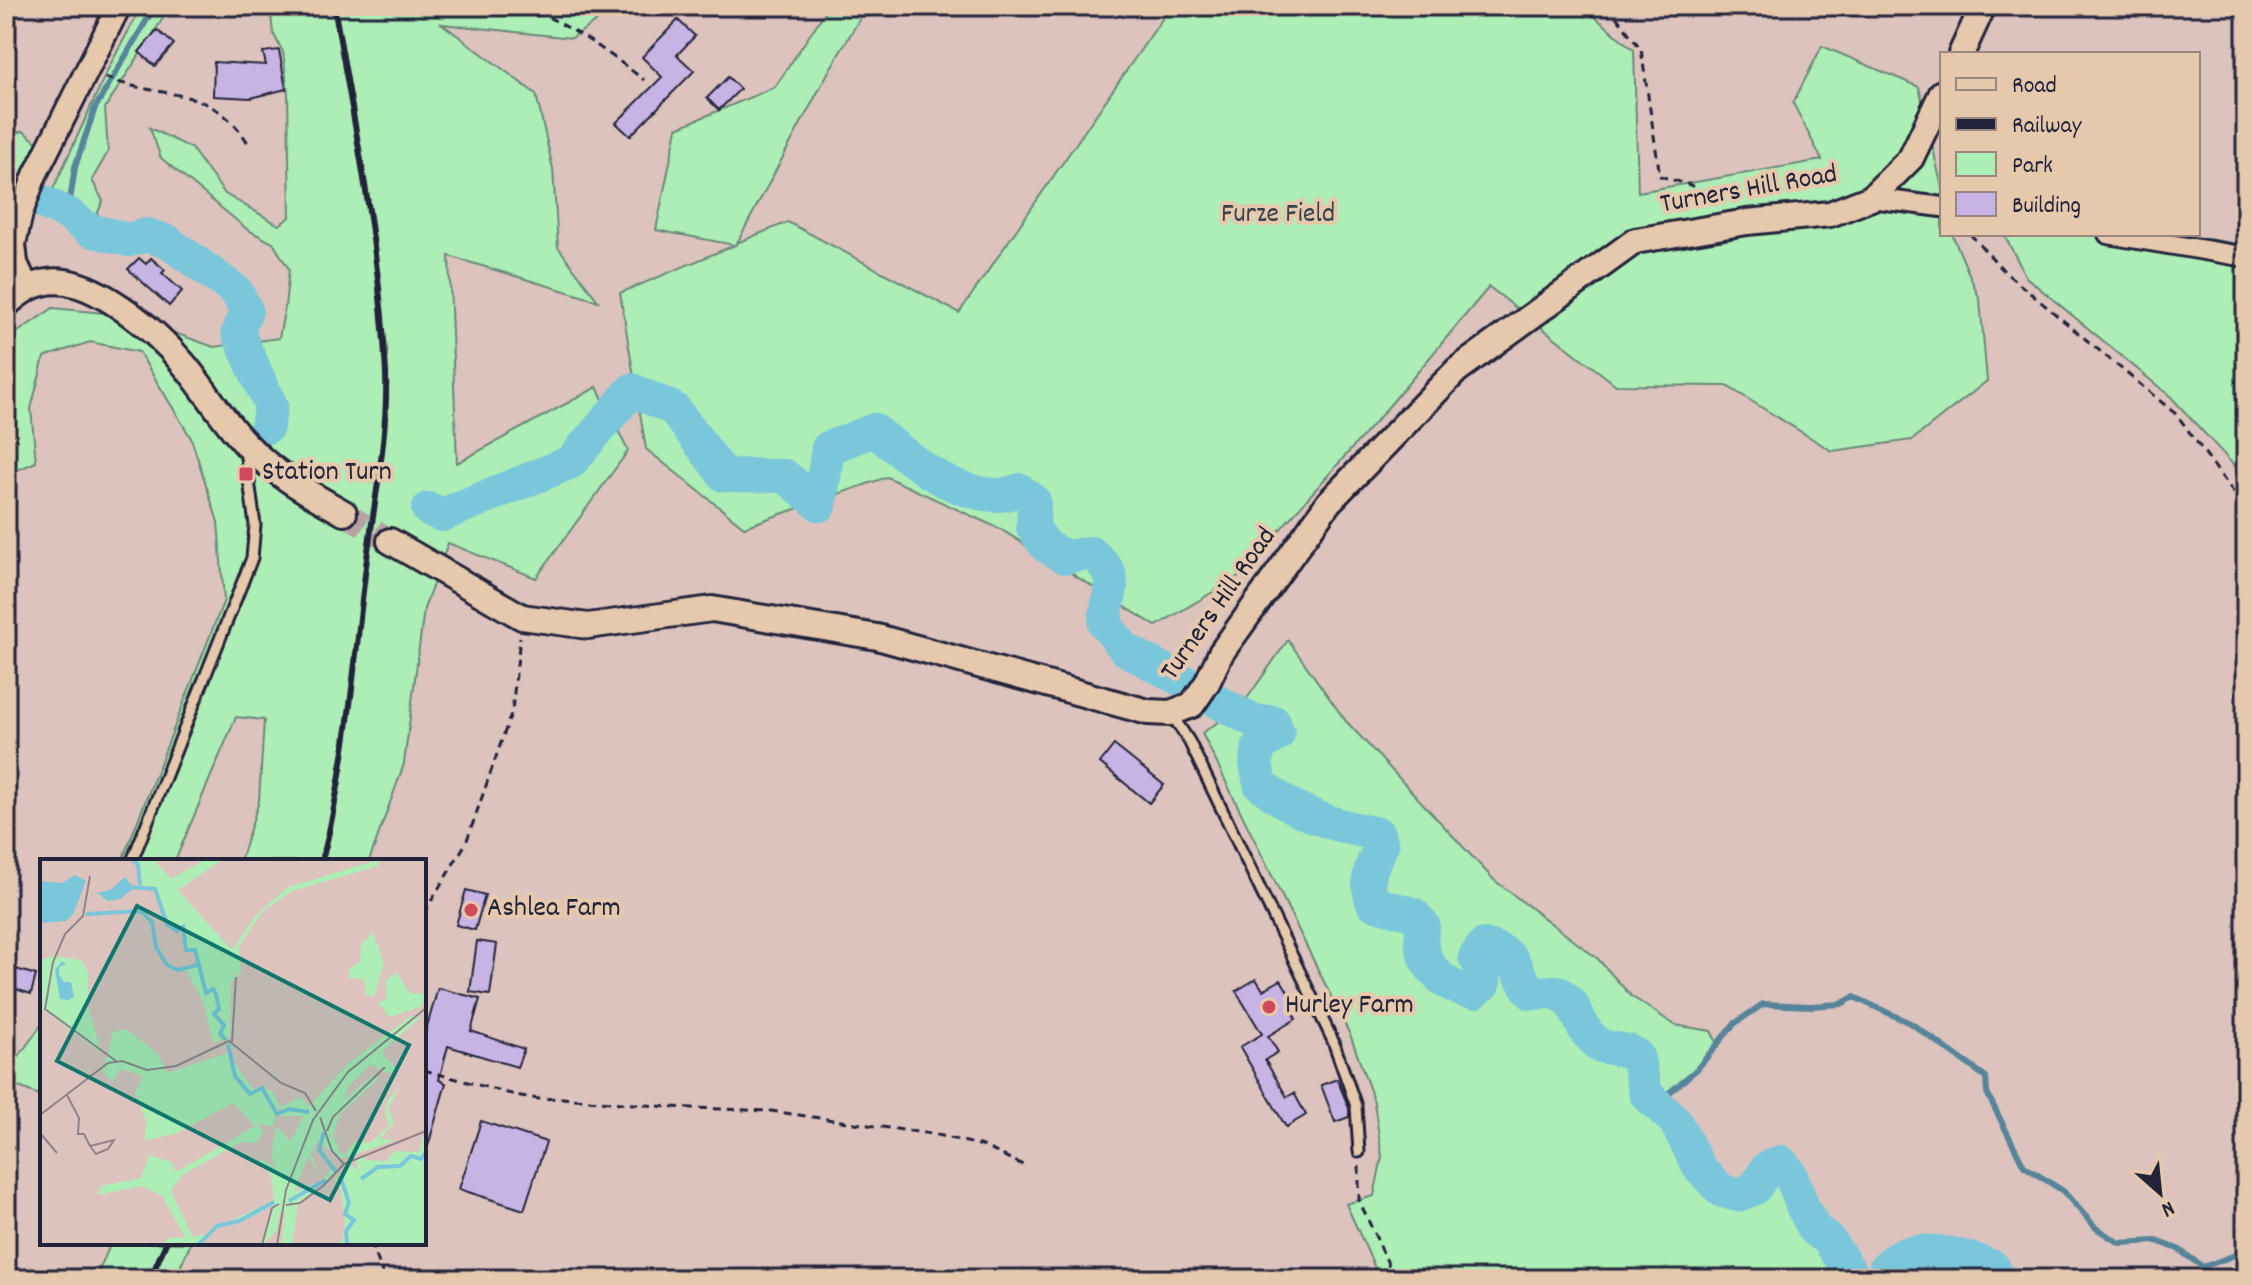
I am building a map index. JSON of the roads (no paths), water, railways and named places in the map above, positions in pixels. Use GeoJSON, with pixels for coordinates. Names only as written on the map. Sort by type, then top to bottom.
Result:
{"type":"FeatureCollection","features":[{"type":"Feature","properties":{"kind":"main road"},"geometry":{"type":"LineString","coordinates":[[1962,52],[1983,6]]}},
{"type":"Feature","properties":{"kind":"main road"},"geometry":{"type":"LineString","coordinates":[[1871,198],[1911,158],[1940,97]]}},
{"type":"Feature","properties":{"kind":"main road","name":"Turners Hill Road"},"geometry":{"type":"LineString","coordinates":[[390,541],[522,617],[588,626],[712,609],[877,637],[1148,712],[1170,713],[1192,705],[1221,653],[1329,502],[1457,370],[1635,241],[1747,222],[1830,214],[1871,198]]}},
{"type":"Feature","properties":{"kind":"main road"},"geometry":{"type":"LineString","coordinates":[[6,305],[27,287],[46,282],[74,284],[106,299],[147,326],[180,360],[244,442],[285,480],[344,513]]}},
{"type":"Feature","properties":{"kind":"street"},"geometry":{"type":"LineString","coordinates":[[27,287],[16,263],[14,244],[21,213],[35,175],[119,6]]}},
{"type":"Feature","properties":{"kind":"street"},"geometry":{"type":"LineString","coordinates":[[1871,198],[1940,207]]}},
{"type":"Feature","properties":{"kind":"street"},"geometry":{"type":"LineString","coordinates":[[2120,236],[2246,257]]}},
{"type":"Feature","properties":{"kind":"lane"},"geometry":{"type":"LineString","coordinates":[[133,859],[252,558],[255,525],[244,442]]}},
{"type":"Feature","properties":{"kind":"lane"},"geometry":{"type":"LineString","coordinates":[[1170,713],[1189,741],[1333,1041],[1356,1106],[1359,1152]]}},
{"type":"Feature","properties":{"kind":"waterway"},"geometry":{"type":"LineString","coordinates":[[68,214],[75,167],[95,108],[155,6]]}},
{"type":"Feature","properties":{"kind":"waterway"},"geometry":{"type":"LineString","coordinates":[[6,185],[12,192]]}},
{"type":"Feature","properties":{"kind":"waterway"},"geometry":{"type":"LineString","coordinates":[[41,201],[68,214],[90,230],[129,240],[147,235],[168,242],[236,291],[246,310],[238,333],[271,406],[267,427]]}},
{"type":"Feature","properties":{"kind":"waterway"},"geometry":{"type":"LineString","coordinates":[[428,509],[442,515],[571,462],[632,390],[674,409],[724,475],[785,476],[820,505],[828,448],[874,430],[945,481],[978,493],[995,495],[1020,490],[1034,501],[1033,528],[1046,546],[1065,557],[1091,553],[1107,570],[1111,585],[1105,624],[1125,649],[1187,683]]}},
{"type":"Feature","properties":{"kind":"waterway"},"geometry":{"type":"LineString","coordinates":[[1216,701],[1256,722],[1274,722],[1278,734],[1259,747],[1256,763],[1260,784],[1287,803],[1315,817],[1378,834],[1382,845],[1369,880],[1373,903],[1413,914],[1423,925],[1423,949],[1433,970],[1441,978],[1451,985],[1474,992],[1484,984],[1484,971],[1475,957],[1484,945],[1505,953],[1532,993],[1558,992],[1571,1003],[1586,1032],[1600,1046],[1629,1051],[1637,1056],[1646,1094],[1675,1121],[1700,1169],[1722,1191],[1738,1195],[1755,1188],[1767,1168],[1781,1162],[1790,1173],[1815,1230],[1828,1239],[1855,1279]]}},
{"type":"Feature","properties":{"kind":"waterway"},"geometry":{"type":"LineString","coordinates":[[1656,1104],[1697,1069],[1734,1024],[1763,1004],[1841,1004],[1854,997],[1912,1024],[1986,1077],[1987,1093],[2024,1166],[2063,1191],[2096,1228],[2119,1243],[2157,1241],[2178,1249],[2203,1267],[2246,1251]]}},
{"type":"Feature","properties":{"kind":"waterway"},"geometry":{"type":"LineString","coordinates":[[1887,1279],[1886,1267],[1902,1255],[1913,1252],[1948,1254],[1983,1263],[1993,1267],[1999,1279]]}},
{"type":"Feature","properties":{"kind":"tunnel"},"geometry":{"type":"LineString","coordinates":[[344,513],[390,541]]}},
{"type":"Feature","properties":{"kind":"railway"},"geometry":{"type":"LineString","coordinates":[[322,859],[338,788],[349,714],[383,446],[386,397],[383,327],[372,235],[334,6]]}},
{"type":"Feature","properties":{"kind":"railway"},"geometry":{"type":"LineString","coordinates":[[150,1279],[165,1245]]}},
{"type":"Feature","properties":{"kind":"place","name":"Station Turn"},"geometry":{"type":"Point","coordinates":[246,474]}},
{"type":"Feature","properties":{"kind":"place","name":"Ashlea Farm"},"geometry":{"type":"Point","coordinates":[471,910]}},
{"type":"Feature","properties":{"kind":"place","name":"Hurley Farm"},"geometry":{"type":"Point","coordinates":[1269,1007]}},
{"type":"Feature","properties":{"kind":"park label","name":"Furze Field"},"geometry":{"type":"Point","coordinates":[1278,216]}}]}
